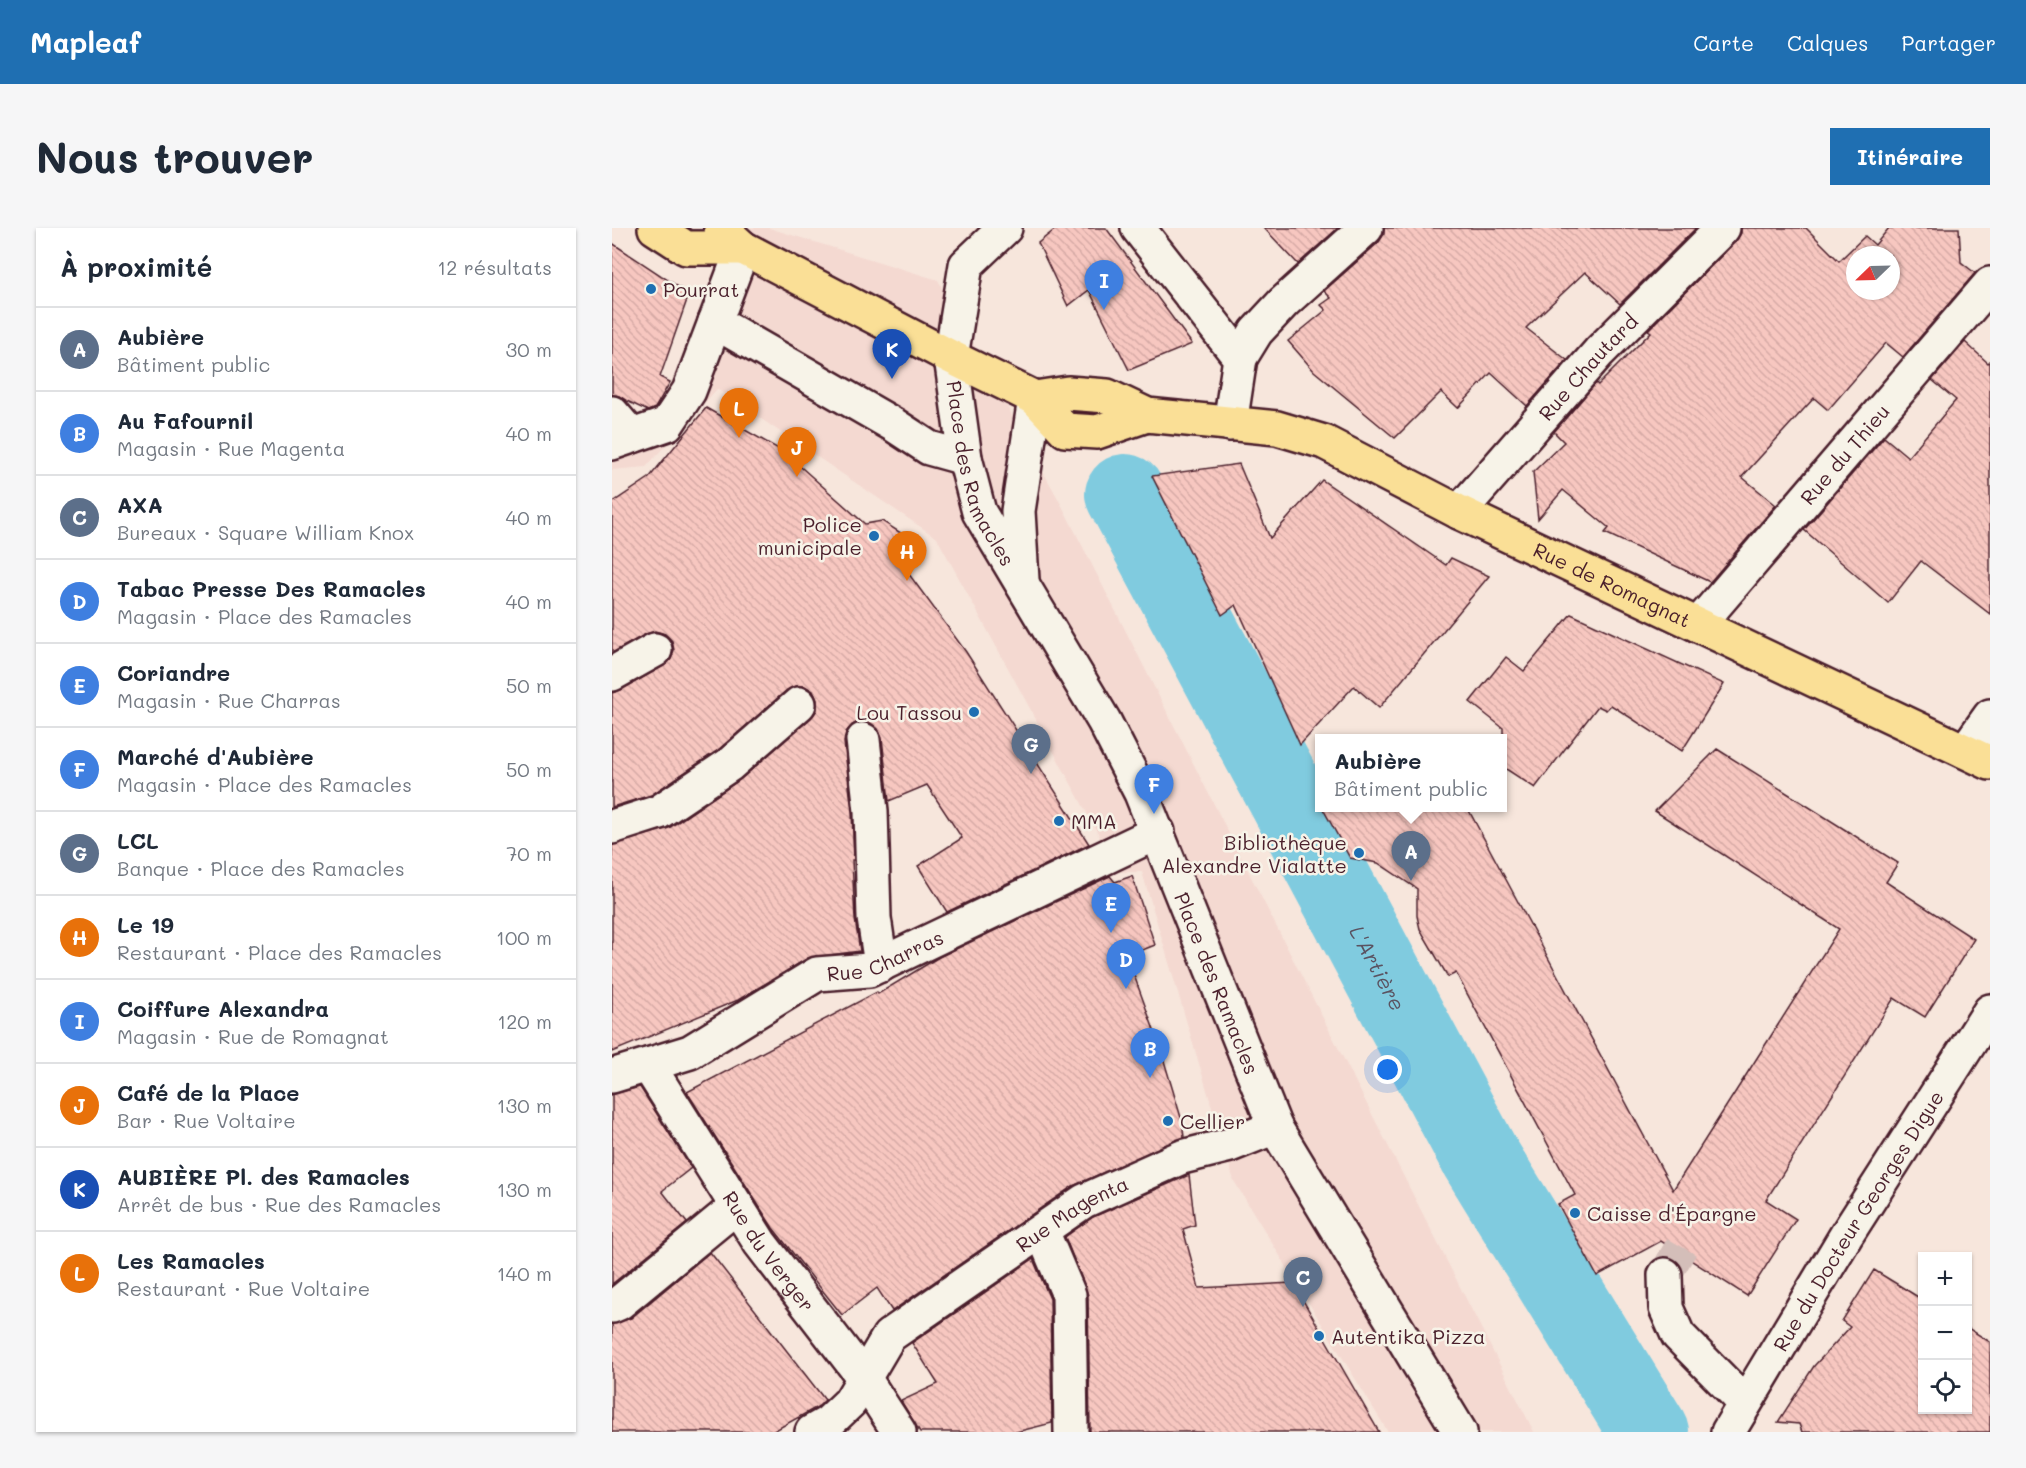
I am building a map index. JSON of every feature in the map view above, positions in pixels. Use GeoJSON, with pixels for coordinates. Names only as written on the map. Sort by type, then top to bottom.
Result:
{"type":"FeatureCollection","features":[{"type":"Feature","properties":{"kind":"main road"},"geometry":{"type":"LineString","coordinates":[[655,228],[686,248],[732,238],[951,357],[1035,398]]}},
{"type":"Feature","properties":{"kind":"main road","name":"Rue de Romagnat"},"geometry":{"type":"LineString","coordinates":[[1035,398],[1065,430],[1097,432],[1147,415],[1277,428],[1324,442],[1460,512],[1978,757]]}},
{"type":"Feature","properties":{"kind":"street","name":"Place des Ramacles"},"geometry":{"type":"LineString","coordinates":[[1005,228],[966,265],[951,357],[965,458],[979,512],[1104,721],[1141,793],[1275,1127],[1460,1432]]}},
{"type":"Feature","properties":{"kind":"street"},"geometry":{"type":"LineString","coordinates":[[1138,228],[1240,358]]}},
{"type":"Feature","properties":{"kind":"street"},"geometry":{"type":"LineString","coordinates":[[1230,424],[1240,358],[1256,332],[1284,302],[1365,228]]}},
{"type":"Feature","properties":{"kind":"street","name":"Rue Chautard"},"geometry":{"type":"LineString","coordinates":[[1460,512],[1599,352],[1723,228]]}},
{"type":"Feature","properties":{"kind":"street"},"geometry":{"type":"LineString","coordinates":[[619,430],[667,424],[689,391],[715,322],[732,238]]}},
{"type":"Feature","properties":{"kind":"street","name":"Rue du Thieu"},"geometry":{"type":"LineString","coordinates":[[1698,625],[1990,284]]}},
{"type":"Feature","properties":{"kind":"street"},"geometry":{"type":"LineString","coordinates":[[715,322],[894,425],[929,448],[965,458]]}},
{"type":"Feature","properties":{"kind":"street","name":"Place des Ramacles"},"geometry":{"type":"LineString","coordinates":[[1023,585],[1018,511],[1035,398]]}},
{"type":"Feature","properties":{"kind":"street"},"geometry":{"type":"LineString","coordinates":[[612,674],[655,650]]}},
{"type":"Feature","properties":{"kind":"street"},"geometry":{"type":"LineString","coordinates":[[612,827],[659,812],[729,765],[799,704]]}},
{"type":"Feature","properties":{"kind":"street"},"geometry":{"type":"LineString","coordinates":[[1978,757],[1990,716]]}},
{"type":"Feature","properties":{"kind":"street"},"geometry":{"type":"LineString","coordinates":[[863,740],[871,811],[874,918],[881,965]]}},
{"type":"Feature","properties":{"kind":"street","name":"Rue Charras"},"geometry":{"type":"LineString","coordinates":[[612,1076],[690,1052],[817,974],[869,970],[1158,832]]}},
{"type":"Feature","properties":{"kind":"street","name":"Rue du Docteur Georges Digue"},"geometry":{"type":"LineString","coordinates":[[1728,1432],[1852,1225],[1990,1011]]}},
{"type":"Feature","properties":{"kind":"street","name":"Rue du Verger"},"geometry":{"type":"LineString","coordinates":[[648,1065],[760,1243],[864,1378],[899,1432]]}},
{"type":"Feature","properties":{"kind":"street","name":"Rue Magenta"},"geometry":{"type":"LineString","coordinates":[[864,1378],[889,1336],[1084,1201],[1171,1162],[1230,1145],[1275,1127]]}},
{"type":"Feature","properties":{"kind":"street"},"geometry":{"type":"LineString","coordinates":[[612,1306],[619,1303],[737,1206]]}},
{"type":"Feature","properties":{"kind":"street"},"geometry":{"type":"LineString","coordinates":[[1042,1231],[1069,1295],[1071,1432]]}},
{"type":"Feature","properties":{"kind":"street"},"geometry":{"type":"LineString","coordinates":[[1665,1275],[1666,1308],[1678,1335],[1745,1403]]}},
{"type":"Feature","properties":{"kind":"street"},"geometry":{"type":"LineString","coordinates":[[812,1432],[828,1423],[850,1402],[864,1378]]}},
{"type":"Feature","properties":{"kind":"shaded area"},"geometry":{"type":"Polygon","coordinates":[[[740,228],[769,228],[938,280],[1062,506],[1534,1432],[1388,1432],[1234,1181],[1142,872],[1109,872],[1099,835],[937,538],[717,389],[646,467],[612,470],[612,431],[666,411],[740,228]]]}},
{"type":"Feature","properties":{"kind":"building"},"geometry":{"type":"Polygon","coordinates":[[[1057,228],[1106,228],[1192,344],[1129,370],[1089,290],[1068,306],[1038,243],[1057,228]]]}},
{"type":"Feature","properties":{"kind":"building"},"geometry":{"type":"Polygon","coordinates":[[[1264,228],[1338,228],[1298,264],[1264,228]]]}},
{"type":"Feature","properties":{"kind":"building"},"geometry":{"type":"Polygon","coordinates":[[[1384,228],[1696,228],[1620,304],[1585,272],[1526,328],[1567,360],[1527,406],[1491,373],[1458,408],[1441,392],[1395,438],[1314,371],[1288,341],[1326,310],[1321,305],[1331,298],[1324,291],[1379,242],[1384,234],[1384,228]]]}},
{"type":"Feature","properties":{"kind":"building"},"geometry":{"type":"Polygon","coordinates":[[[1741,228],[1806,228],[1839,261],[1846,254],[1846,300],[1900,300],[1900,246],[1855,246],[1865,236],[1875,245],[1889,228],[1959,228],[1961,262],[1975,273],[1903,357],[1886,343],[1828,410],[1814,398],[1742,477],[1776,505],[1710,582],[1605,533],[1609,528],[1563,490],[1538,519],[1533,472],[1564,442],[1554,432],[1596,383],[1598,385],[1651,332],[1648,330],[1736,241],[1741,228]]]}},
{"type":"Feature","properties":{"kind":"building"},"geometry":{"type":"Polygon","coordinates":[[[612,243],[689,294],[660,377],[670,382],[655,408],[648,411],[619,396],[612,395],[612,243]]]}},
{"type":"Feature","properties":{"kind":"building"},"geometry":{"type":"Polygon","coordinates":[[[1965,342],[1988,363],[1990,361],[1990,614],[1921,561],[1888,603],[1804,530],[1884,437],[1908,457],[1956,400],[1932,380],[1965,342]]]}},
{"type":"Feature","properties":{"kind":"building"},"geometry":{"type":"Polygon","coordinates":[[[706,408],[784,452],[865,524],[882,521],[904,535],[915,552],[900,562],[966,652],[1089,844],[947,912],[918,866],[962,838],[927,785],[889,801],[882,738],[878,729],[870,723],[861,721],[852,725],[846,732],[844,742],[852,812],[855,919],[860,951],[808,958],[738,1000],[612,1052],[612,845],[669,828],[741,779],[811,718],[817,710],[817,700],[813,691],[805,686],[795,686],[787,690],[718,750],[651,795],[612,807],[612,693],[664,666],[671,659],[674,650],[672,641],[665,634],[655,631],[612,653],[612,503],[649,478],[706,408]]]}},
{"type":"Feature","properties":{"kind":"building"},"geometry":{"type":"Polygon","coordinates":[[[1239,464],[1270,538],[1322,480],[1446,565],[1451,558],[1489,576],[1379,708],[1354,686],[1300,745],[1236,605],[1222,615],[1152,476],[1239,464]]]}},
{"type":"Feature","properties":{"kind":"building"},"geometry":{"type":"Polygon","coordinates":[[[1571,614],[1724,684],[1682,751],[1611,705],[1606,710],[1598,706],[1535,788],[1507,770],[1507,734],[1503,734],[1503,728],[1470,702],[1506,657],[1524,671],[1571,614]]]}},
{"type":"Feature","properties":{"kind":"building"},"geometry":{"type":"Polygon","coordinates":[[[1717,749],[1898,863],[1886,882],[1974,939],[1925,1017],[1894,998],[1766,1200],[1796,1219],[1747,1296],[1661,1241],[1597,1276],[1558,1204],[1575,1195],[1456,973],[1448,977],[1420,929],[1417,916],[1417,889],[1378,863],[1350,858],[1325,812],[1470,812],[1673,1190],[1839,929],[1655,811],[1717,749]]]}},
{"type":"Feature","properties":{"kind":"building"},"geometry":{"type":"Polygon","coordinates":[[[1110,876],[1115,882],[1132,876],[1155,945],[1127,956],[1159,1044],[1182,1121],[1184,1137],[1073,1186],[892,1311],[877,1288],[842,1315],[773,1228],[687,1092],[877,992],[878,994],[939,957],[1110,876]]]}},
{"type":"Feature","properties":{"kind":"building"},"geometry":{"type":"Polygon","coordinates":[[[640,1087],[691,1168],[662,1191],[687,1223],[612,1284],[612,1094],[640,1087]]]}},
{"type":"Feature","properties":{"kind":"building"},"geometry":{"type":"Polygon","coordinates":[[[1189,1175],[1195,1225],[1183,1229],[1199,1288],[1293,1283],[1379,1432],[1090,1432],[1088,1295],[1065,1237],[1093,1217],[1189,1175]]]}},
{"type":"Feature","properties":{"kind":"building"},"geometry":{"type":"Polygon","coordinates":[[[710,1252],[825,1400],[819,1406],[772,1432],[612,1432],[612,1324],[631,1318],[710,1252]]]}},
{"type":"Feature","properties":{"kind":"building"},"geometry":{"type":"Polygon","coordinates":[[[1033,1259],[1050,1299],[1052,1423],[1016,1432],[920,1432],[901,1401],[938,1384],[912,1343],[1033,1259]]]}},
{"type":"Feature","properties":{"kind":"building"},"geometry":{"type":"Polygon","coordinates":[[[1874,1270],[1918,1297],[1918,1414],[1972,1414],[1972,1331],[1990,1342],[1990,1432],[1802,1432],[1799,1424],[1778,1422],[1814,1366],[1850,1327],[1842,1321],[1874,1270]]]}},
{"type":"Feature","properties":{"kind":"waterway","name":"L'Artière"},"geometry":{"type":"LineString","coordinates":[[1125,494],[1480,1157],[1649,1432]]}},
{"type":"Feature","properties":{"kind":"tunnel"},"geometry":{"type":"LineString","coordinates":[[1665,1275],[1683,1244]]}},
{"type":"Feature","properties":{"kind":"place","name":"Pourrat"},"geometry":{"type":"Point","coordinates":[651,289]}},
{"type":"Feature","properties":{"kind":"place","name":"Coiffure Alexandra"},"geometry":{"type":"Point","coordinates":[1104,310]}},
{"type":"Feature","properties":{"kind":"place","name":"AUBIÈRE Pl. des Ramacles"},"geometry":{"type":"Point","coordinates":[892,379]}},
{"type":"Feature","properties":{"kind":"place","name":"Les Ramacles"},"geometry":{"type":"Point","coordinates":[739,438]}},
{"type":"Feature","properties":{"kind":"place","name":"Café de la Place"},"geometry":{"type":"Point","coordinates":[797,477]}},
{"type":"Feature","properties":{"kind":"place","name":"Police municipale"},"geometry":{"type":"Point","coordinates":[874,536]}},
{"type":"Feature","properties":{"kind":"place","name":"Le 19"},"geometry":{"type":"Point","coordinates":[907,581]}},
{"type":"Feature","properties":{"kind":"place","name":"Lou Tassou"},"geometry":{"type":"Point","coordinates":[974,712]}},
{"type":"Feature","properties":{"kind":"place","name":"LCL"},"geometry":{"type":"Point","coordinates":[1031,774]}},
{"type":"Feature","properties":{"kind":"place","name":"Marché d'Aubière"},"geometry":{"type":"Point","coordinates":[1154,814]}},
{"type":"Feature","properties":{"kind":"place","name":"MMA"},"geometry":{"type":"Point","coordinates":[1059,821]}},
{"type":"Feature","properties":{"kind":"place","name":"Bibliothèque Alexandre Vialatte"},"geometry":{"type":"Point","coordinates":[1359,853]}},
{"type":"Feature","properties":{"kind":"place","name":"Aubière"},"geometry":{"type":"Point","coordinates":[1411,881]}},
{"type":"Feature","properties":{"kind":"place","name":"Coriandre"},"geometry":{"type":"Point","coordinates":[1111,933]}},
{"type":"Feature","properties":{"kind":"place","name":"Tabac Presse Des Ramacles"},"geometry":{"type":"Point","coordinates":[1126,989]}},
{"type":"Feature","properties":{"kind":"place","name":"Au Fafournil"},"geometry":{"type":"Point","coordinates":[1150,1078]}},
{"type":"Feature","properties":{"kind":"place","name":"Cellier"},"geometry":{"type":"Point","coordinates":[1168,1121]}},
{"type":"Feature","properties":{"kind":"place","name":"Caisse d'Épargne"},"geometry":{"type":"Point","coordinates":[1575,1213]}},
{"type":"Feature","properties":{"kind":"place","name":"AXA"},"geometry":{"type":"Point","coordinates":[1303,1307]}},
{"type":"Feature","properties":{"kind":"place","name":"Autentika Pizza"},"geometry":{"type":"Point","coordinates":[1319,1336]}}]}
